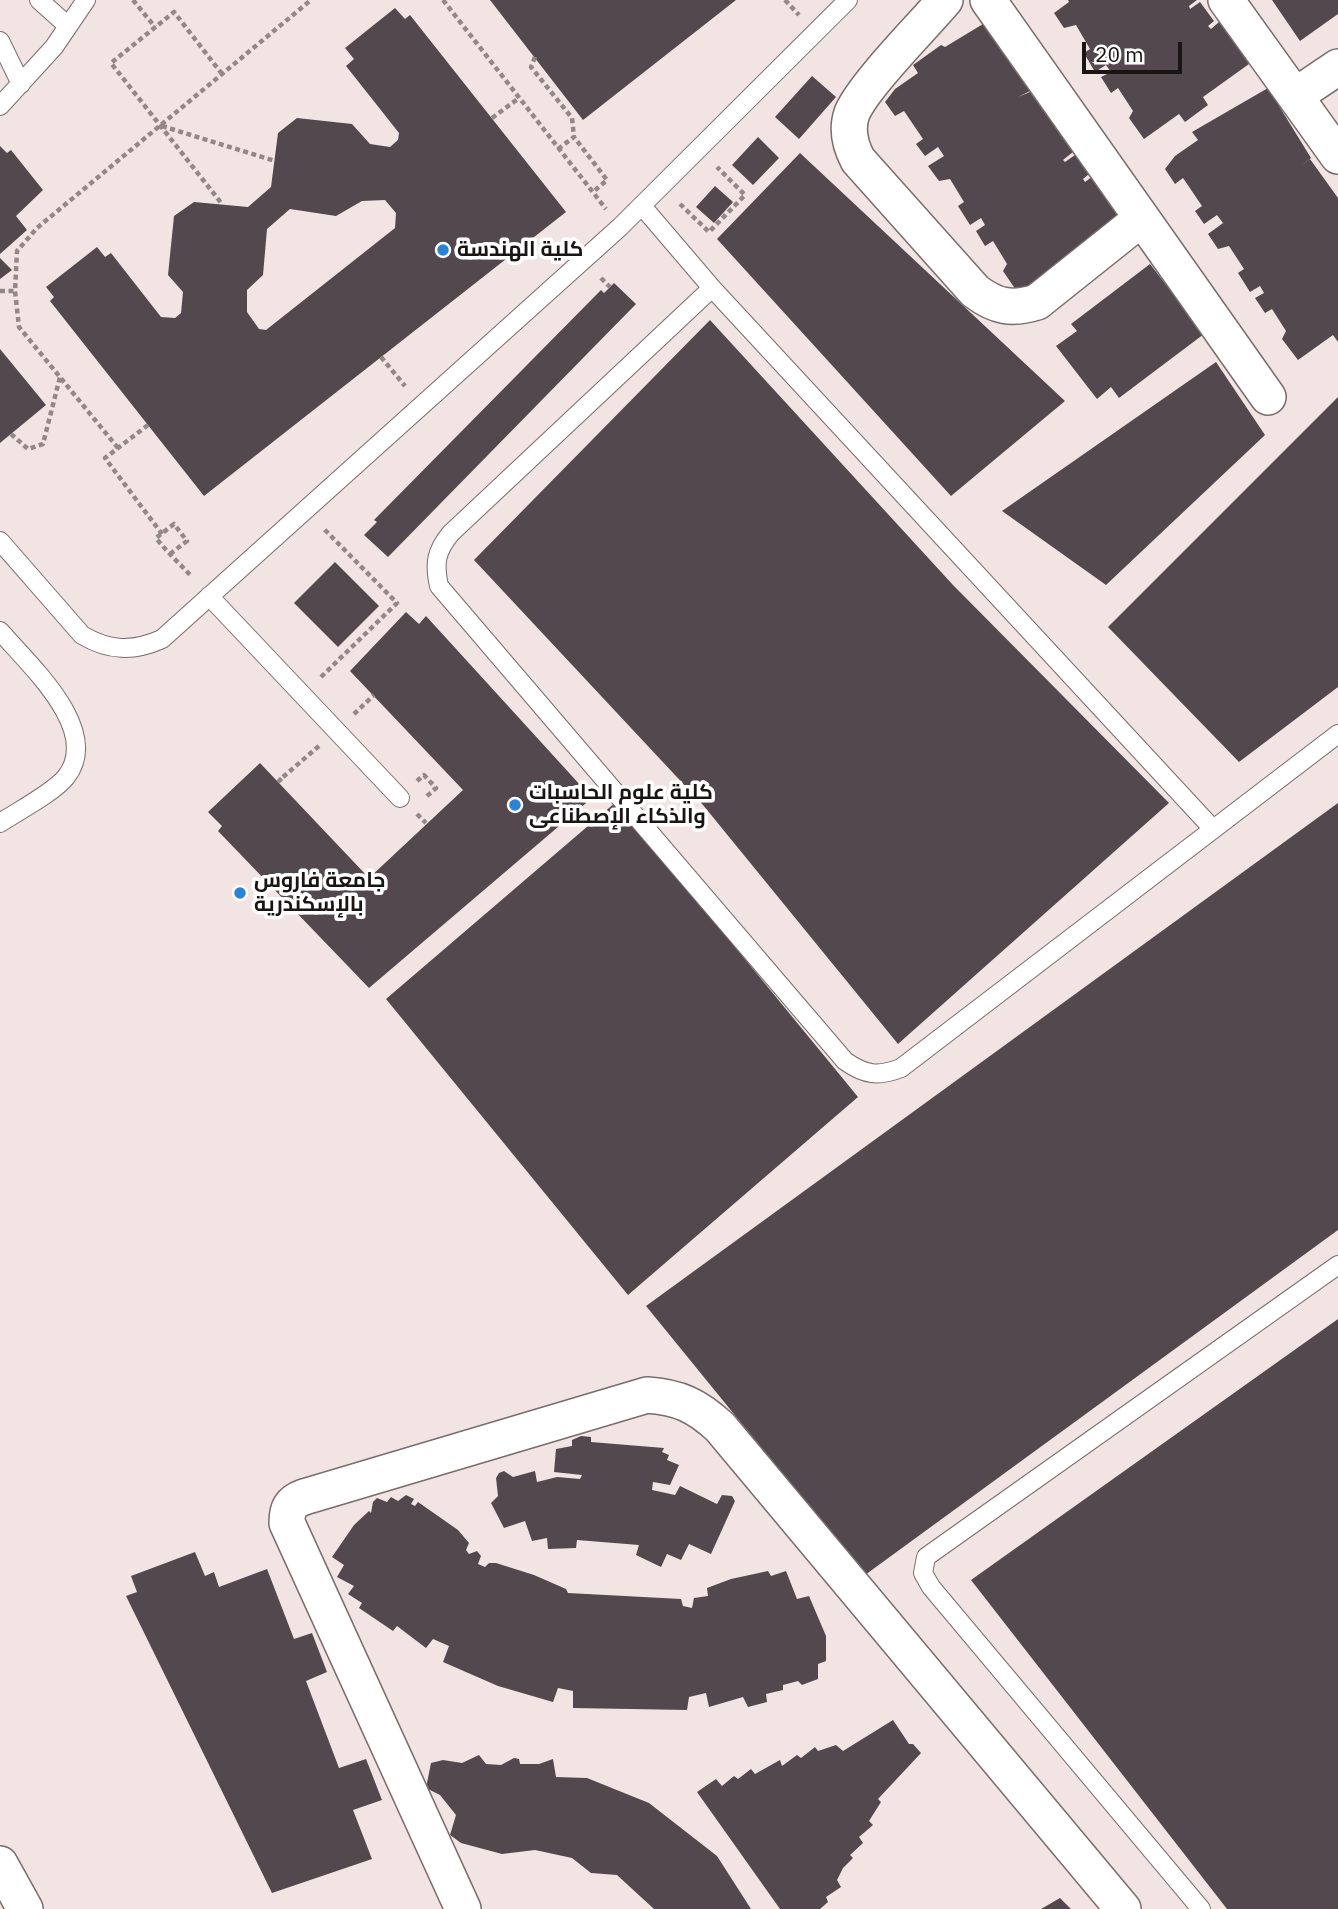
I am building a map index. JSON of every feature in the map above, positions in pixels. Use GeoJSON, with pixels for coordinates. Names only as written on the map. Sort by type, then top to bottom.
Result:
{"type":"FeatureCollection","features":[{"type":"Feature","properties":{"kind":"street"},"geometry":{"type":"LineString","coordinates":[[945,0],[859,101],[849,130],[851,146],[858,160],[975,291],[988,302],[1004,307],[1021,307],[1037,302],[1141,219]]}},
{"type":"Feature","properties":{"kind":"street"},"geometry":{"type":"LineString","coordinates":[[988,0],[1268,397]]}},
{"type":"Feature","properties":{"kind":"street"},"geometry":{"type":"LineString","coordinates":[[1226,0],[1338,156]]}},
{"type":"Feature","properties":{"kind":"street"},"geometry":{"type":"LineString","coordinates":[[1295,96],[1338,67]]}},
{"type":"Feature","properties":{"kind":"street"},"geometry":{"type":"LineString","coordinates":[[463,1909],[287,1523],[287,1511],[293,1501],[303,1497],[647,1395],[674,1396],[699,1408],[720,1427],[1122,1909]]}},
{"type":"Feature","properties":{"kind":"street"},"geometry":{"type":"LineString","coordinates":[[0,1864],[24,1909]]}},
{"type":"Feature","properties":{"kind":"lane"},"geometry":{"type":"LineString","coordinates":[[38,0],[68,26]]}},
{"type":"Feature","properties":{"kind":"lane"},"geometry":{"type":"LineString","coordinates":[[0,106],[21,84],[86,0]]}},
{"type":"Feature","properties":{"kind":"lane"},"geometry":{"type":"LineString","coordinates":[[0,541],[69,624],[96,644],[129,649],[162,639],[642,206],[848,0]]}},
{"type":"Feature","properties":{"kind":"lane"},"geometry":{"type":"LineString","coordinates":[[0,41],[21,84]]}},
{"type":"Feature","properties":{"kind":"lane"},"geometry":{"type":"LineString","coordinates":[[642,206],[712,288],[1213,829]]}},
{"type":"Feature","properties":{"kind":"lane"},"geometry":{"type":"LineString","coordinates":[[712,288],[452,533],[439,548],[435,567],[439,586],[845,1060],[862,1073],[882,1075],[901,1068],[1338,734]]}},
{"type":"Feature","properties":{"kind":"lane"},"geometry":{"type":"LineString","coordinates":[[209,596],[400,798]]}},
{"type":"Feature","properties":{"kind":"lane"},"geometry":{"type":"LineString","coordinates":[[0,631],[60,701],[71,724],[76,752],[73,767],[65,779],[0,824]]}},
{"type":"Feature","properties":{"kind":"lane"},"geometry":{"type":"LineString","coordinates":[[1200,1909],[931,1587],[923,1573],[926,1557],[1338,1265]]}},
{"type":"Feature","properties":{"kind":"path"},"geometry":{"type":"LineString","coordinates":[[133,0],[155,27]]}},
{"type":"Feature","properties":{"kind":"path"},"geometry":{"type":"LineString","coordinates":[[118,448],[19,327],[15,291],[17,251],[25,238],[311,0]]}},
{"type":"Feature","properties":{"kind":"path"},"geometry":{"type":"LineString","coordinates":[[443,0],[593,192],[607,180],[573,137],[572,118],[531,67],[535,57]]}},
{"type":"Feature","properties":{"kind":"path"},"geometry":{"type":"LineString","coordinates":[[785,0],[790,5]]}},
{"type":"Feature","properties":{"kind":"path"},"geometry":{"type":"LineString","coordinates":[[222,74],[174,12],[111,63],[222,204]]}},
{"type":"Feature","properties":{"kind":"path"},"geometry":{"type":"LineString","coordinates":[[492,118],[519,98]]}},
{"type":"Feature","properties":{"kind":"path"},"geometry":{"type":"LineString","coordinates":[[160,126],[275,161]]}},
{"type":"Feature","properties":{"kind":"path"},"geometry":{"type":"LineString","coordinates":[[558,149],[573,137]]}},
{"type":"Feature","properties":{"kind":"path"},"geometry":{"type":"LineString","coordinates":[[663,186],[709,232],[745,195],[699,149]]}},
{"type":"Feature","properties":{"kind":"path"},"geometry":{"type":"LineString","coordinates":[[0,291],[15,291]]}},
{"type":"Feature","properties":{"kind":"path"},"geometry":{"type":"LineString","coordinates":[[381,357],[405,386]]}},
{"type":"Feature","properties":{"kind":"path"},"geometry":{"type":"LineString","coordinates":[[11,434],[28,449],[43,444],[60,377]]}},
{"type":"Feature","properties":{"kind":"path"},"geometry":{"type":"LineString","coordinates":[[148,425],[105,458],[162,534]]}},
{"type":"Feature","properties":{"kind":"path"},"geometry":{"type":"LineString","coordinates":[[303,695],[397,603],[305,510]]}},
{"type":"Feature","properties":{"kind":"path"},"geometry":{"type":"LineString","coordinates":[[170,554],[187,541],[174,524],[156,538],[170,554],[209,596]]}},
{"type":"Feature","properties":{"kind":"path"},"geometry":{"type":"LineString","coordinates":[[278,782],[284,777]]}},
{"type":"Feature","properties":{"kind":"path"},"geometry":{"type":"LineString","coordinates":[[427,778],[436,788]]}},
{"type":"Feature","properties":{"kind":"building"},"geometry":{"type":"Polygon","coordinates":[[[490,0],[736,0],[583,120],[490,0]]]}},
{"type":"Feature","properties":{"kind":"building"},"geometry":{"type":"Polygon","coordinates":[[[1068,0],[1197,0],[1189,6],[1190,9],[1200,2],[1214,21],[1208,26],[1211,29],[1219,22],[1249,64],[1203,97],[1208,105],[1185,122],[1179,114],[1144,139],[1129,118],[1133,111],[1118,88],[1111,93],[1101,77],[1111,72],[1106,65],[1095,72],[1084,53],[1090,49],[1076,25],[1064,28],[1054,13],[1069,2],[1068,0]]]}},
{"type":"Feature","properties":{"kind":"building"},"geometry":{"type":"Polygon","coordinates":[[[1272,0],[1338,0],[1338,14],[1300,41],[1272,0]]]}},
{"type":"Feature","properties":{"kind":"building","name":"كلية الهندسة"},"geometry":{"type":"Polygon","coordinates":[[[395,8],[405,19],[410,15],[566,212],[204,496],[50,301],[54,297],[46,287],[97,247],[105,257],[111,253],[161,317],[175,318],[181,313],[183,292],[168,275],[174,216],[194,202],[248,207],[271,187],[278,133],[297,118],[352,124],[370,144],[390,147],[398,140],[399,133],[346,66],[354,59],[345,48],[395,8]],[[385,200],[362,201],[336,216],[290,209],[267,229],[263,275],[247,290],[247,312],[259,329],[266,330],[395,228],[396,213],[385,200]]]}},
{"type":"Feature","properties":{"kind":"building"},"geometry":{"type":"Polygon","coordinates":[[[988,21],[1032,90],[1018,97],[1030,92],[1073,152],[1063,160],[1065,162],[1075,155],[1089,174],[1083,179],[1085,182],[1093,176],[1124,217],[1018,293],[1003,271],[1007,264],[993,241],[985,246],[976,231],[985,225],[981,218],[970,225],[958,206],[964,202],[950,179],[939,181],[928,166],[944,156],[938,147],[925,156],[916,144],[923,139],[904,111],[895,116],[885,102],[895,89],[918,73],[913,65],[941,45],[945,47],[988,21]]]}},
{"type":"Feature","properties":{"kind":"building"},"geometry":{"type":"Polygon","coordinates":[[[812,76],[836,97],[799,139],[775,117],[812,76]]]}},
{"type":"Feature","properties":{"kind":"building"},"geometry":{"type":"Polygon","coordinates":[[[1268,88],[1311,158],[1299,167],[1310,159],[1338,198],[1338,342],[1333,335],[1298,360],[1282,339],[1286,331],[1272,309],[1265,313],[1255,298],[1264,293],[1260,286],[1250,292],[1238,273],[1244,269],[1229,246],[1218,249],[1208,234],[1223,223],[1217,215],[1204,224],[1195,211],[1202,206],[1183,178],[1175,184],[1165,169],[1175,156],[1198,140],[1192,132],[1268,88]]]}},
{"type":"Feature","properties":{"kind":"building"},"geometry":{"type":"Polygon","coordinates":[[[758,137],[779,158],[753,185],[732,165],[758,137]]]}},
{"type":"Feature","properties":{"kind":"building"},"geometry":{"type":"Polygon","coordinates":[[[0,146],[7,153],[11,150],[43,190],[16,216],[27,230],[0,254],[0,146]]]}},
{"type":"Feature","properties":{"kind":"building"},"geometry":{"type":"Polygon","coordinates":[[[800,153],[1065,401],[951,496],[717,239],[800,153]]]}},
{"type":"Feature","properties":{"kind":"building"},"geometry":{"type":"Polygon","coordinates":[[[715,186],[733,202],[714,223],[696,207],[715,186]]]}},
{"type":"Feature","properties":{"kind":"building"},"geometry":{"type":"Polygon","coordinates":[[[0,258],[12,270],[0,279],[0,258]]]}},
{"type":"Feature","properties":{"kind":"building"},"geometry":{"type":"Polygon","coordinates":[[[1150,264],[1204,334],[1119,398],[1111,387],[1097,399],[1056,346],[1077,331],[1071,324],[1150,264]]]}},
{"type":"Feature","properties":{"kind":"building"},"geometry":{"type":"Polygon","coordinates":[[[614,283],[636,304],[388,557],[364,535],[377,522],[374,520],[601,290],[604,293],[614,283]]]}},
{"type":"Feature","properties":{"kind":"building"},"geometry":{"type":"Polygon","coordinates":[[[710,320],[953,585],[1169,803],[898,1044],[703,805],[474,560],[710,320]]]}},
{"type":"Feature","properties":{"kind":"building"},"geometry":{"type":"Polygon","coordinates":[[[0,349],[46,405],[0,443],[0,349]]]}},
{"type":"Feature","properties":{"kind":"building"},"geometry":{"type":"Polygon","coordinates":[[[1216,362],[1265,435],[1106,585],[1002,511],[1216,362]]]}},
{"type":"Feature","properties":{"kind":"building"},"geometry":{"type":"Polygon","coordinates":[[[1338,397],[1338,687],[1239,762],[1108,627],[1338,397]]]}},
{"type":"Feature","properties":{"kind":"building"},"geometry":{"type":"Polygon","coordinates":[[[335,562],[379,606],[338,647],[294,603],[335,562]]]}},
{"type":"Feature","properties":{"kind":"building","name":"كلية علوم الحاسبات والذكاء الإصطناعى"},"geometry":{"type":"Polygon","coordinates":[[[406,612],[419,624],[426,616],[592,798],[369,988],[218,831],[222,826],[208,812],[260,763],[369,878],[463,790],[350,671],[406,612]]]}},
{"type":"Feature","properties":{"kind":"building"},"geometry":{"type":"Polygon","coordinates":[[[616,802],[858,1097],[628,1295],[386,999],[616,802]]]}},
{"type":"Feature","properties":{"kind":"building"},"geometry":{"type":"Polygon","coordinates":[[[1338,803],[1338,1230],[865,1575],[646,1306],[1338,803]]]}},
{"type":"Feature","properties":{"kind":"building"},"geometry":{"type":"Polygon","coordinates":[[[1338,1319],[1338,1909],[1227,1909],[971,1580],[1338,1319]]]}},
{"type":"Feature","properties":{"kind":"building"},"geometry":{"type":"Polygon","coordinates":[[[581,1436],[591,1437],[591,1442],[664,1448],[662,1452],[669,1455],[667,1460],[679,1465],[670,1485],[653,1482],[652,1490],[675,1495],[680,1486],[717,1504],[722,1495],[732,1496],[735,1501],[711,1554],[689,1544],[681,1560],[667,1554],[661,1567],[636,1555],[639,1545],[577,1540],[576,1548],[548,1549],[547,1538],[532,1541],[525,1521],[504,1528],[491,1503],[498,1496],[496,1478],[499,1473],[504,1471],[513,1477],[535,1471],[537,1482],[557,1477],[580,1479],[582,1475],[554,1472],[556,1449],[572,1446],[572,1440],[581,1436]]]}},
{"type":"Feature","properties":{"kind":"building"},"geometry":{"type":"Polygon","coordinates":[[[406,1495],[414,1499],[411,1504],[415,1506],[418,1502],[458,1530],[469,1543],[466,1550],[469,1554],[477,1551],[481,1556],[478,1564],[485,1567],[489,1563],[496,1563],[534,1575],[566,1589],[568,1593],[681,1599],[683,1606],[692,1608],[694,1598],[708,1596],[707,1588],[731,1579],[768,1571],[771,1576],[786,1571],[797,1599],[809,1596],[826,1636],[826,1661],[818,1664],[818,1679],[802,1685],[798,1681],[783,1685],[783,1690],[766,1694],[767,1702],[748,1707],[743,1697],[709,1707],[706,1693],[689,1697],[687,1710],[573,1708],[573,1691],[558,1688],[553,1702],[498,1686],[443,1662],[449,1646],[433,1639],[426,1648],[397,1626],[393,1631],[359,1608],[362,1603],[348,1594],[354,1586],[337,1577],[344,1565],[332,1557],[354,1525],[369,1511],[371,1513],[373,1502],[377,1498],[387,1502],[391,1497],[398,1501],[406,1495]]]}},
{"type":"Feature","properties":{"kind":"building"},"geometry":{"type":"Polygon","coordinates":[[[195,1552],[205,1576],[214,1572],[219,1587],[267,1569],[294,1639],[312,1633],[327,1672],[306,1681],[339,1768],[366,1759],[382,1800],[353,1810],[372,1859],[272,1893],[126,1596],[137,1592],[131,1576],[195,1552]]]}},
{"type":"Feature","properties":{"kind":"building"},"geometry":{"type":"Polygon","coordinates":[[[893,1720],[909,1744],[913,1744],[921,1753],[878,1799],[881,1802],[869,1821],[873,1825],[859,1837],[863,1843],[850,1855],[853,1858],[843,1868],[837,1880],[841,1887],[826,1897],[828,1902],[820,1909],[780,1909],[697,1792],[716,1779],[722,1786],[734,1776],[738,1779],[751,1769],[755,1774],[780,1760],[782,1766],[797,1755],[801,1758],[815,1747],[818,1751],[836,1745],[843,1751],[893,1720]]]}},
{"type":"Feature","properties":{"kind":"building"},"geometry":{"type":"Polygon","coordinates":[[[479,1755],[486,1764],[501,1765],[514,1758],[519,1759],[520,1764],[539,1764],[553,1759],[556,1777],[587,1778],[649,1803],[717,1856],[751,1909],[654,1909],[617,1875],[591,1873],[572,1858],[535,1850],[502,1854],[461,1843],[450,1835],[456,1815],[440,1795],[426,1788],[431,1763],[443,1760],[462,1763],[479,1755]]]}},
{"type":"Feature","properties":{"kind":"building"},"geometry":{"type":"Polygon","coordinates":[[[1060,1898],[1071,1909],[1041,1909],[1060,1898]]]}},
{"type":"Feature","properties":{"kind":"place","name":"كلية الهندسة"},"geometry":{"type":"Point","coordinates":[443,250]}},
{"type":"Feature","properties":{"kind":"place","name":"كلية علوم الحاسبات والذكاء الإصطناعى"},"geometry":{"type":"Point","coordinates":[515,805]}},
{"type":"Feature","properties":{"kind":"place","name":"جامعة فاروس بالإسكندرية"},"geometry":{"type":"Point","coordinates":[240,893]}}]}
